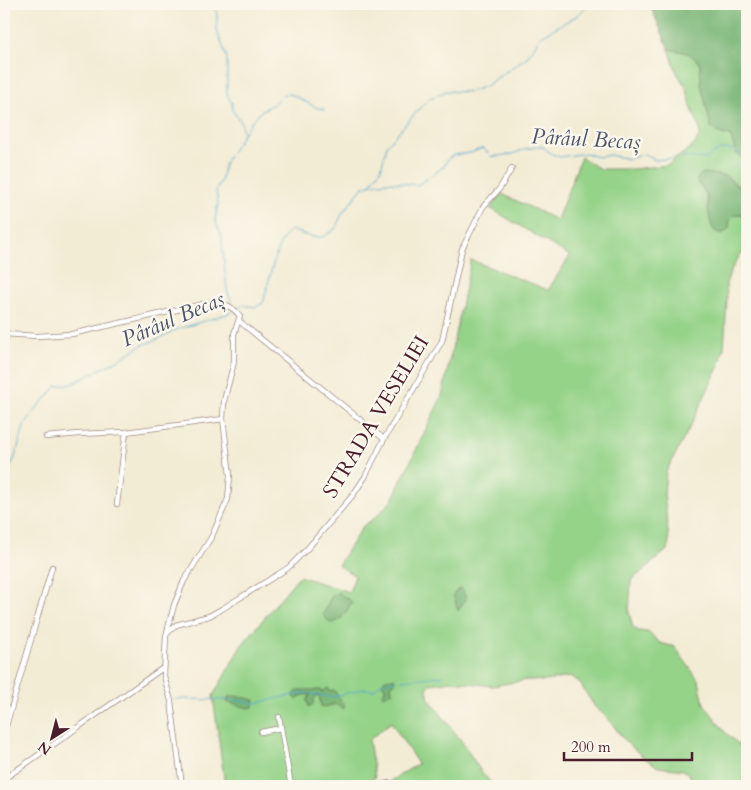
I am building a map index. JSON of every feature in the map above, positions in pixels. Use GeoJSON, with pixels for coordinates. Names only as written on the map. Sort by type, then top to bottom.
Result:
{"type":"FeatureCollection","features":[{"type":"Feature","properties":{"kind":"street","name":"STRADA VESELIEI"},"geometry":{"type":"LineString","coordinates":[[166,636],[176,625],[209,616],[283,571],[298,559],[353,495],[442,341],[462,249],[483,207],[500,188],[512,168]]}},
{"type":"Feature","properties":{"kind":"street"},"geometry":{"type":"LineString","coordinates":[[4,334],[37,336],[72,334],[212,302],[221,302],[231,307],[239,314],[240,319],[384,439]]}},
{"type":"Feature","properties":{"kind":"street"},"geometry":{"type":"LineString","coordinates":[[182,786],[171,701],[163,668],[166,636],[174,605],[184,581],[212,536],[228,499],[230,475],[223,419],[224,401],[234,362],[234,334],[240,319]]}},
{"type":"Feature","properties":{"kind":"street"},"geometry":{"type":"LineString","coordinates":[[46,436],[126,432],[223,419]]}},
{"type":"Feature","properties":{"kind":"street"},"geometry":{"type":"LineString","coordinates":[[117,504],[126,432]]}},
{"type":"Feature","properties":{"kind":"street"},"geometry":{"type":"LineString","coordinates":[[4,733],[52,567]]}},
{"type":"Feature","properties":{"kind":"street"},"geometry":{"type":"LineString","coordinates":[[4,779],[163,668]]}},
{"type":"Feature","properties":{"kind":"street"},"geometry":{"type":"LineString","coordinates":[[279,717],[291,786]]}},
{"type":"Feature","properties":{"kind":"street"},"geometry":{"type":"LineString","coordinates":[[261,732],[281,728]]}},
{"type":"Feature","properties":{"kind":"street"},"geometry":{"type":"LineString","coordinates":[[377,786],[389,783]]}},
{"type":"Feature","properties":{"kind":"green space"},"geometry":{"type":"Polygon","coordinates":[[[647,4],[747,4],[747,161],[736,153],[731,137],[716,132],[711,127],[701,84],[700,64],[688,53],[669,49],[653,12],[647,4]]]}},
{"type":"Feature","properties":{"kind":"green space"},"geometry":{"type":"Polygon","coordinates":[[[669,49],[688,53],[696,59],[700,65],[701,84],[711,127],[716,132],[731,137],[736,153],[747,161],[747,190],[740,188],[728,177],[698,183],[706,194],[713,229],[721,234],[724,233],[730,219],[735,215],[741,214],[747,219],[747,248],[740,255],[730,272],[726,284],[727,301],[724,348],[719,366],[666,472],[664,493],[669,541],[667,550],[631,581],[629,612],[633,628],[648,632],[660,643],[675,647],[699,681],[704,704],[725,732],[747,752],[747,786],[696,786],[688,773],[683,770],[658,767],[624,740],[608,718],[595,707],[579,682],[570,677],[544,681],[527,680],[492,686],[453,681],[430,684],[427,689],[429,699],[460,739],[482,773],[494,786],[382,786],[418,764],[391,722],[369,740],[375,778],[354,786],[225,786],[213,696],[241,646],[299,576],[349,592],[355,576],[338,565],[363,526],[376,517],[392,500],[442,396],[471,260],[548,290],[570,256],[490,208],[502,194],[557,220],[581,157],[600,169],[633,169],[668,165],[695,144],[700,135],[699,125],[692,110],[686,87],[677,73],[669,49]]]}},
{"type":"Feature","properties":{"kind":"green space"},"geometry":{"type":"Polygon","coordinates":[[[703,173],[725,176],[740,188],[747,190],[747,219],[741,214],[735,215],[730,219],[729,228],[724,233],[718,233],[714,230],[711,225],[706,194],[697,180],[703,173]]]}},
{"type":"Feature","properties":{"kind":"green space"},"geometry":{"type":"Polygon","coordinates":[[[459,588],[463,590],[466,598],[458,611],[453,595],[459,588]]]}},
{"type":"Feature","properties":{"kind":"green space"},"geometry":{"type":"Polygon","coordinates":[[[338,592],[352,602],[341,619],[330,623],[323,615],[331,597],[338,592]]]}},
{"type":"Feature","properties":{"kind":"green space"},"geometry":{"type":"Polygon","coordinates":[[[394,678],[395,683],[392,684],[391,688],[393,691],[384,696],[382,695],[386,688],[383,686],[385,679],[394,678]]]}},
{"type":"Feature","properties":{"kind":"green space"},"geometry":{"type":"Polygon","coordinates":[[[328,688],[330,691],[334,690],[345,707],[343,709],[337,704],[321,706],[319,696],[315,696],[313,704],[309,707],[307,700],[311,694],[300,696],[297,700],[293,696],[298,690],[321,690],[322,692],[328,688]]]}},
{"type":"Feature","properties":{"kind":"green space"},"geometry":{"type":"Polygon","coordinates":[[[235,696],[255,700],[253,707],[248,708],[227,702],[228,697],[235,696]]]}},
{"type":"Feature","properties":{"kind":"waterway"},"geometry":{"type":"LineString","coordinates":[[213,4],[217,14],[217,31],[227,58],[227,95],[232,103],[232,110],[241,122],[243,133]]}},
{"type":"Feature","properties":{"kind":"waterway"},"geometry":{"type":"LineString","coordinates":[[371,183],[381,169],[387,145],[428,99],[446,91],[469,92],[484,87],[527,57],[541,36],[578,15],[589,4]]}},
{"type":"Feature","properties":{"kind":"waterway"},"geometry":{"type":"LineString","coordinates":[[233,306],[227,290],[221,234],[215,220],[218,204],[216,191],[222,178],[224,164],[255,117],[282,96],[293,95],[315,107],[325,110]]}},
{"type":"Feature","properties":{"kind":"waterway","name":"Pârâul Becaș"},"geometry":{"type":"LineString","coordinates":[[236,310],[242,305],[256,307],[263,303],[276,253],[290,230],[311,237],[323,237],[335,229],[342,214],[363,187],[390,182],[418,185],[443,167],[448,159],[454,155],[470,153],[483,148],[492,157],[513,154],[525,149],[543,147],[560,157],[586,153],[597,157],[610,155],[629,159],[644,154],[655,160],[677,158]]}},
{"type":"Feature","properties":{"kind":"waterway"},"geometry":{"type":"LineString","coordinates":[[682,157],[706,159],[719,150],[727,149],[734,150],[747,157]]}},
{"type":"Feature","properties":{"kind":"waterway","name":"Pârâul Becaș"},"geometry":{"type":"LineString","coordinates":[[4,480],[15,457],[25,424],[56,386],[72,384],[142,345],[175,330],[233,312]]}},
{"type":"Feature","properties":{"kind":"waterway"},"geometry":{"type":"LineString","coordinates":[[402,680],[443,676]]}},
{"type":"Feature","properties":{"kind":"waterway"},"geometry":{"type":"LineString","coordinates":[[175,699],[232,700],[257,703],[303,693],[331,697],[364,689],[374,690],[381,683],[397,680]]}}]}
